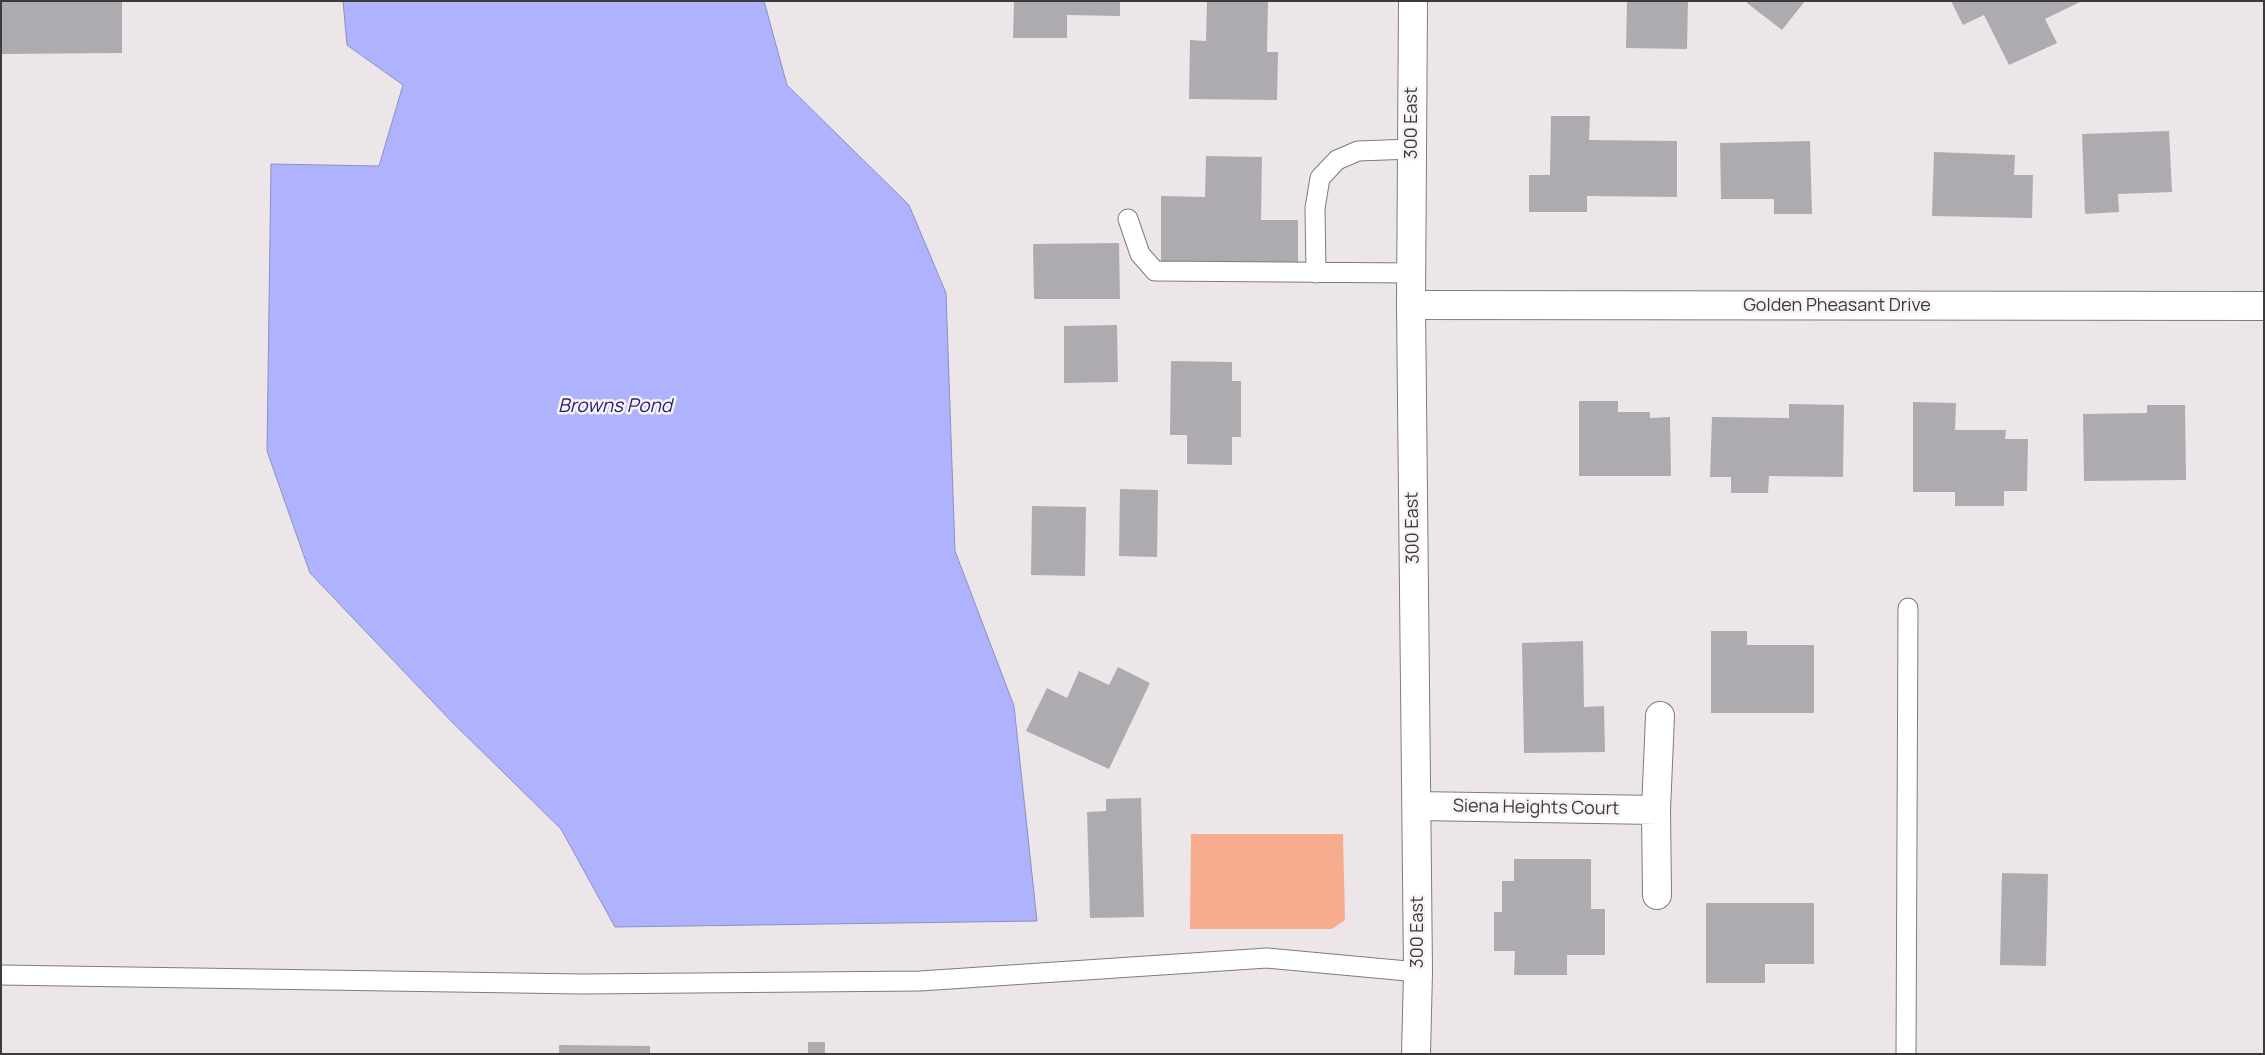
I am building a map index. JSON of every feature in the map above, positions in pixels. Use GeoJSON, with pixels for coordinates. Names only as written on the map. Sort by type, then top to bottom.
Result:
{"type":"FeatureCollection","features":[{"type":"Feature","properties":{"kind":"street","name":"300 East"},"geometry":{"type":"LineString","coordinates":[[1413,1],[1411,305],[1417,806],[1418,972],[1416,1054]]}},
{"type":"Feature","properties":{"kind":"street","name":"Golden Pheasant Drive"},"geometry":{"type":"LineString","coordinates":[[1411,305],[2264,306]]}},
{"type":"Feature","properties":{"kind":"street"},"geometry":{"type":"LineString","coordinates":[[1657,895],[1656,810],[1660,716]]}},
{"type":"Feature","properties":{"kind":"street","name":"Siena Heights Court"},"geometry":{"type":"LineString","coordinates":[[1417,806],[1656,810]]}},
{"type":"Feature","properties":{"kind":"lane"},"geometry":{"type":"LineString","coordinates":[[1316,273],[1315,208],[1320,178],[1337,160],[1358,150],[1412,149]]}},
{"type":"Feature","properties":{"kind":"lane"},"geometry":{"type":"LineString","coordinates":[[1128,219],[1140,254],[1154,271],[1411,273]]}},
{"type":"Feature","properties":{"kind":"lane"},"geometry":{"type":"LineString","coordinates":[[1906,1054],[1908,608]]}},
{"type":"Feature","properties":{"kind":"lane"},"geometry":{"type":"LineString","coordinates":[[1,975],[582,984],[920,981],[1267,958],[1418,972]]}},
{"type":"Feature","properties":{"kind":"shaded area"},"geometry":{"type":"Polygon","coordinates":[[[1191,834],[1343,834],[1345,920],[1332,929],[1190,929],[1191,834]]]}},
{"type":"Feature","properties":{"kind":"water","name":"Browns Pond"},"geometry":{"type":"Polygon","coordinates":[[[343,1],[764,1],[787,85],[909,205],[946,293],[955,551],[1014,706],[1037,921],[615,927],[561,829],[451,721],[310,573],[267,451],[271,164],[379,166],[403,85],[347,45],[343,1]]]}},
{"type":"Feature","properties":{"kind":"building"},"geometry":{"type":"Polygon","coordinates":[[[1,1],[122,1],[122,53],[1,54],[1,1]]]}},
{"type":"Feature","properties":{"kind":"building"},"geometry":{"type":"Polygon","coordinates":[[[1014,1],[1120,1],[1120,16],[1067,15],[1067,38],[1013,38],[1014,1]]]}},
{"type":"Feature","properties":{"kind":"building"},"geometry":{"type":"Polygon","coordinates":[[[1207,1],[1268,1],[1267,52],[1278,52],[1277,100],[1189,99],[1190,40],[1206,41],[1207,1]]]}},
{"type":"Feature","properties":{"kind":"building"},"geometry":{"type":"Polygon","coordinates":[[[1627,1],[1688,1],[1687,49],[1626,48],[1627,1]]]}},
{"type":"Feature","properties":{"kind":"building"},"geometry":{"type":"Polygon","coordinates":[[[1748,1],[1805,1],[1782,30],[1747,3],[1748,1]]]}},
{"type":"Feature","properties":{"kind":"building"},"geometry":{"type":"Polygon","coordinates":[[[1951,1],[2082,1],[2045,19],[2057,43],[2009,65],[1984,15],[1963,25],[1951,1]]]}},
{"type":"Feature","properties":{"kind":"building"},"geometry":{"type":"Polygon","coordinates":[[[1551,116],[1590,116],[1589,140],[1677,141],[1677,197],[1587,196],[1587,212],[1529,212],[1529,175],[1550,175],[1551,116]]]}},
{"type":"Feature","properties":{"kind":"building"},"geometry":{"type":"Polygon","coordinates":[[[2169,131],[2172,192],[2118,194],[2119,212],[2085,214],[2082,134],[2169,131]]]}},
{"type":"Feature","properties":{"kind":"building"},"geometry":{"type":"Polygon","coordinates":[[[1810,141],[1812,214],[1774,214],[1774,199],[1721,199],[1720,143],[1810,141]]]}},
{"type":"Feature","properties":{"kind":"building"},"geometry":{"type":"Polygon","coordinates":[[[1934,152],[2015,155],[2014,175],[2033,175],[2032,218],[1932,216],[1934,152]]]}},
{"type":"Feature","properties":{"kind":"building"},"geometry":{"type":"Polygon","coordinates":[[[1206,156],[1262,157],[1261,220],[1298,220],[1298,264],[1161,262],[1161,196],[1205,197],[1206,156]]]}},
{"type":"Feature","properties":{"kind":"building"},"geometry":{"type":"Polygon","coordinates":[[[1119,243],[1120,299],[1034,299],[1033,244],[1119,243]]]}},
{"type":"Feature","properties":{"kind":"building"},"geometry":{"type":"Polygon","coordinates":[[[1117,325],[1118,382],[1064,383],[1064,326],[1117,325]]]}},
{"type":"Feature","properties":{"kind":"building"},"geometry":{"type":"Polygon","coordinates":[[[1171,361],[1232,362],[1232,381],[1241,381],[1241,437],[1232,437],[1232,465],[1187,464],[1187,435],[1170,435],[1171,361]]]}},
{"type":"Feature","properties":{"kind":"building"},"geometry":{"type":"Polygon","coordinates":[[[1579,401],[1618,401],[1618,412],[1650,412],[1650,418],[1670,417],[1671,476],[1579,476],[1579,401]]]}},
{"type":"Feature","properties":{"kind":"building"},"geometry":{"type":"Polygon","coordinates":[[[1913,402],[1956,403],[1955,430],[2006,430],[2005,439],[2028,439],[2027,491],[2004,491],[2004,506],[1955,506],[1955,492],[1913,492],[1913,402]]]}},
{"type":"Feature","properties":{"kind":"building"},"geometry":{"type":"Polygon","coordinates":[[[1789,404],[1844,405],[1843,477],[1769,476],[1768,493],[1731,493],[1731,477],[1710,477],[1712,417],[1789,418],[1789,404]]]}},
{"type":"Feature","properties":{"kind":"building"},"geometry":{"type":"Polygon","coordinates":[[[2147,405],[2185,405],[2186,480],[2084,481],[2083,414],[2147,413],[2147,405]]]}},
{"type":"Feature","properties":{"kind":"building"},"geometry":{"type":"Polygon","coordinates":[[[1120,489],[1158,490],[1157,557],[1119,556],[1120,489]]]}},
{"type":"Feature","properties":{"kind":"building"},"geometry":{"type":"Polygon","coordinates":[[[1032,506],[1086,507],[1085,576],[1031,575],[1032,506]]]}},
{"type":"Feature","properties":{"kind":"building"},"geometry":{"type":"Polygon","coordinates":[[[1711,631],[1747,631],[1747,645],[1814,645],[1814,713],[1711,713],[1711,631]]]}},
{"type":"Feature","properties":{"kind":"building"},"geometry":{"type":"Polygon","coordinates":[[[1583,641],[1584,707],[1604,706],[1605,752],[1524,753],[1522,643],[1583,641]]]}},
{"type":"Feature","properties":{"kind":"building"},"geometry":{"type":"Polygon","coordinates":[[[1118,667],[1150,683],[1109,769],[1026,731],[1047,688],[1067,698],[1079,671],[1109,685],[1118,667]]]}},
{"type":"Feature","properties":{"kind":"building"},"geometry":{"type":"Polygon","coordinates":[[[1141,798],[1144,917],[1090,918],[1087,812],[1106,811],[1106,799],[1141,798]]]}},
{"type":"Feature","properties":{"kind":"building"},"geometry":{"type":"Polygon","coordinates":[[[1514,859],[1591,859],[1591,909],[1605,909],[1605,955],[1567,955],[1567,975],[1514,975],[1515,951],[1494,951],[1494,912],[1502,912],[1502,881],[1514,881],[1514,859]]]}},
{"type":"Feature","properties":{"kind":"building"},"geometry":{"type":"Polygon","coordinates":[[[2002,873],[2048,874],[2046,966],[2000,965],[2002,873]]]}},
{"type":"Feature","properties":{"kind":"building"},"geometry":{"type":"Polygon","coordinates":[[[1706,903],[1814,903],[1814,964],[1765,964],[1765,983],[1706,983],[1706,903]]]}},
{"type":"Feature","properties":{"kind":"building"},"geometry":{"type":"Polygon","coordinates":[[[808,1042],[825,1042],[825,1054],[808,1054],[808,1042]]]}},
{"type":"Feature","properties":{"kind":"building"},"geometry":{"type":"Polygon","coordinates":[[[559,1045],[650,1046],[650,1054],[559,1054],[559,1045]]]}}]}
